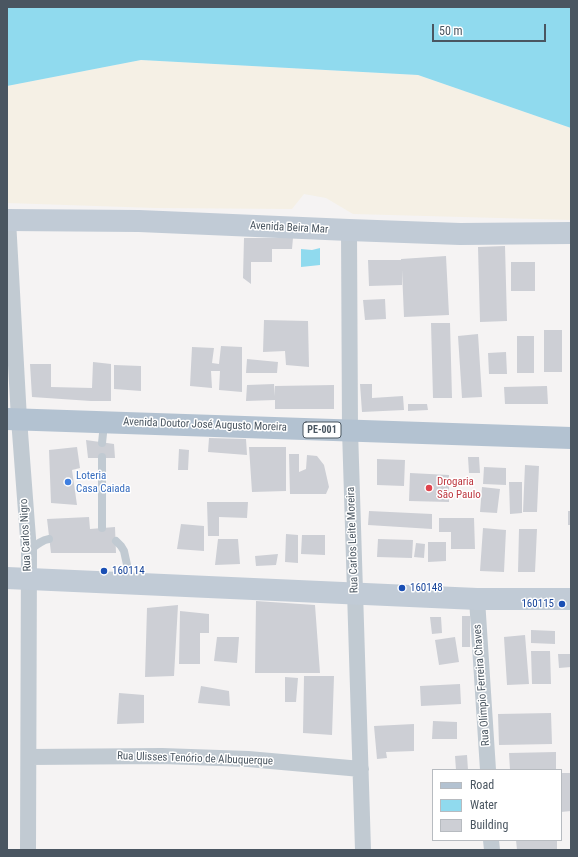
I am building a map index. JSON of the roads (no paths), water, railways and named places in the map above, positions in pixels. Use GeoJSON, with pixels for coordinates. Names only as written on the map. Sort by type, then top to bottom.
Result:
{"type":"FeatureCollection","features":[{"type":"Feature","properties":{"kind":"main road","name":"Avenida Beira Mar"},"geometry":{"type":"LineString","coordinates":[[7,220],[139,221],[460,234],[571,233]]}},
{"type":"Feature","properties":{"kind":"main road","name":"Avenida Doutor José Augusto Moreira"},"geometry":{"type":"LineString","coordinates":[[13,419],[571,438]]}},
{"type":"Feature","properties":{"kind":"main road"},"geometry":{"type":"LineString","coordinates":[[7,578],[477,599],[571,599]]}},
{"type":"Feature","properties":{"kind":"street","name":"Rua Carlos Nigro"},"geometry":{"type":"LineString","coordinates":[[7,220],[13,419],[29,551],[28,850]]}},
{"type":"Feature","properties":{"kind":"street","name":"Rua Carlos Leite Moreira"},"geometry":{"type":"LineString","coordinates":[[349,230],[350,430],[363,850]]}},
{"type":"Feature","properties":{"kind":"street","name":"Rua Olímpio Ferreira Chaves"},"geometry":{"type":"LineString","coordinates":[[477,599],[488,769]]}},
{"type":"Feature","properties":{"kind":"street","name":"Rua Ulisses Tenório de Albuquerque"},"geometry":{"type":"LineString","coordinates":[[29,757],[162,756],[248,759],[361,770]]}},
{"type":"Feature","properties":{"kind":"lane"},"geometry":{"type":"LineString","coordinates":[[102,443],[104,422]]}},
{"type":"Feature","properties":{"kind":"lane"},"geometry":{"type":"LineString","coordinates":[[102,458],[102,528]]}},
{"type":"Feature","properties":{"kind":"lane"},"geometry":{"type":"LineString","coordinates":[[29,551],[44,540],[49,539]]}},
{"type":"Feature","properties":{"kind":"lane"},"geometry":{"type":"LineString","coordinates":[[116,541],[124,551],[131,584]]}},
{"type":"Feature","properties":{"kind":"water"},"geometry":{"type":"Polygon","coordinates":[[[7,7],[571,7],[571,128],[418,75],[141,60],[7,86],[7,7]]]}},
{"type":"Feature","properties":{"kind":"water"},"geometry":{"type":"Polygon","coordinates":[[[320,248],[320,265],[301,267],[301,249],[312,250],[320,248]]]}},
{"type":"Feature","properties":{"kind":"place","name":"Loteria Casa Caiada"},"geometry":{"type":"Point","coordinates":[68,482]}},
{"type":"Feature","properties":{"kind":"place","name":"Drogaria São Paulo"},"geometry":{"type":"Point","coordinates":[429,488]}},
{"type":"Feature","properties":{"kind":"place","name":"160114"},"geometry":{"type":"Point","coordinates":[104,571]}},
{"type":"Feature","properties":{"kind":"place","name":"160148"},"geometry":{"type":"Point","coordinates":[402,588]}},
{"type":"Feature","properties":{"kind":"place","name":"160115"},"geometry":{"type":"Point","coordinates":[562,604]}}]}
